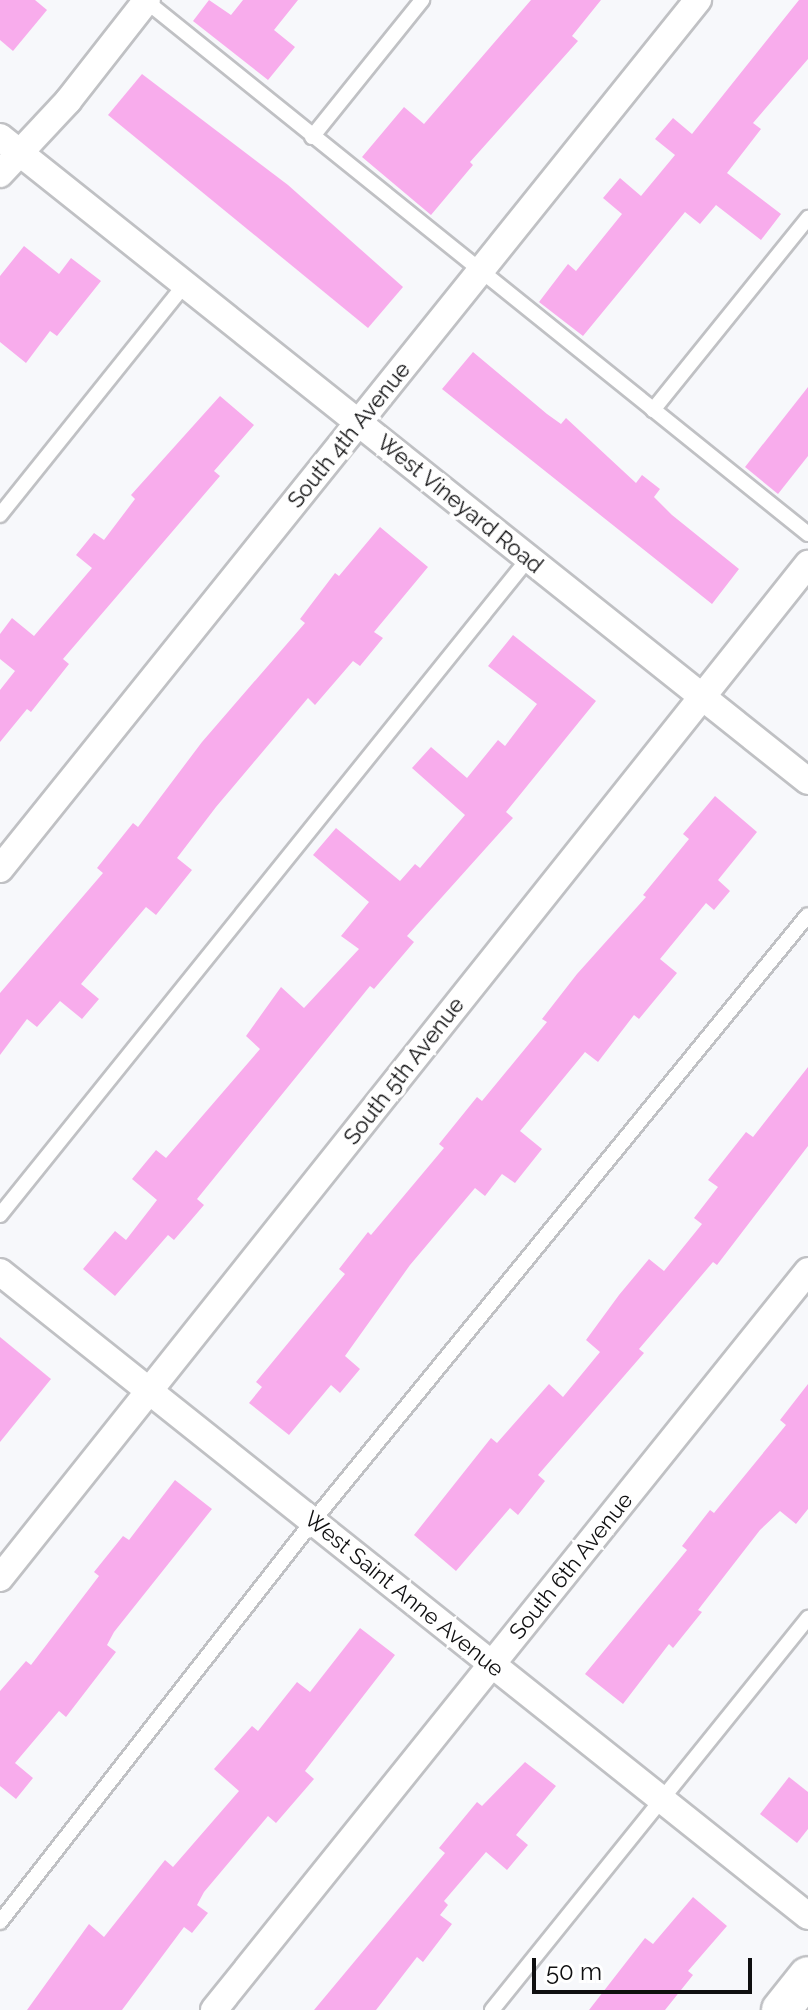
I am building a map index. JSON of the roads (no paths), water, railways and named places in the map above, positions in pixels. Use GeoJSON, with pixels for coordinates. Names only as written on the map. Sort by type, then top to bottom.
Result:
{"type":"FeatureCollection","features":[{"type":"Feature","properties":{"kind":"main road"},"geometry":{"type":"LineString","coordinates":[[781,2010],[808,1976]]}},
{"type":"Feature","properties":{"kind":"street","name":"South 4th Avenue"},"geometry":{"type":"LineString","coordinates":[[0,869],[698,0]]}},
{"type":"Feature","properties":{"kind":"street"},"geometry":{"type":"LineString","coordinates":[[0,174],[10,144],[68,101],[147,1]]}},
{"type":"Feature","properties":{"kind":"street","name":"West Vineyard Road"},"geometry":{"type":"LineString","coordinates":[[10,144],[808,781]]}},
{"type":"Feature","properties":{"kind":"street","name":"South 5th Avenue"},"geometry":{"type":"LineString","coordinates":[[0,1578],[152,1392],[808,564]]}},
{"type":"Feature","properties":{"kind":"street","name":"South 6th Avenue"},"geometry":{"type":"LineString","coordinates":[[214,2010],[808,1271]]}},
{"type":"Feature","properties":{"kind":"street","name":"West Saint Anne Avenue"},"geometry":{"type":"LineString","coordinates":[[0,1272],[808,1916]]}},
{"type":"Feature","properties":{"kind":"lane"},"geometry":{"type":"LineString","coordinates":[[312,137],[422,0]]}},
{"type":"Feature","properties":{"kind":"lane"},"geometry":{"type":"LineString","coordinates":[[147,1],[808,534]]}},
{"type":"Feature","properties":{"kind":"lane"},"geometry":{"type":"LineString","coordinates":[[653,410],[808,218]]}},
{"type":"Feature","properties":{"kind":"lane"},"geometry":{"type":"LineString","coordinates":[[0,515],[185,284]]}},
{"type":"Feature","properties":{"kind":"lane"},"geometry":{"type":"LineString","coordinates":[[0,1215],[528,559]]}},
{"type":"Feature","properties":{"kind":"lane"},"geometry":{"type":"LineString","coordinates":[[0,1922],[313,1521],[808,915]]}},
{"type":"Feature","properties":{"kind":"lane"},"geometry":{"type":"LineString","coordinates":[[492,2010],[664,1801],[808,1618]]}}]}
